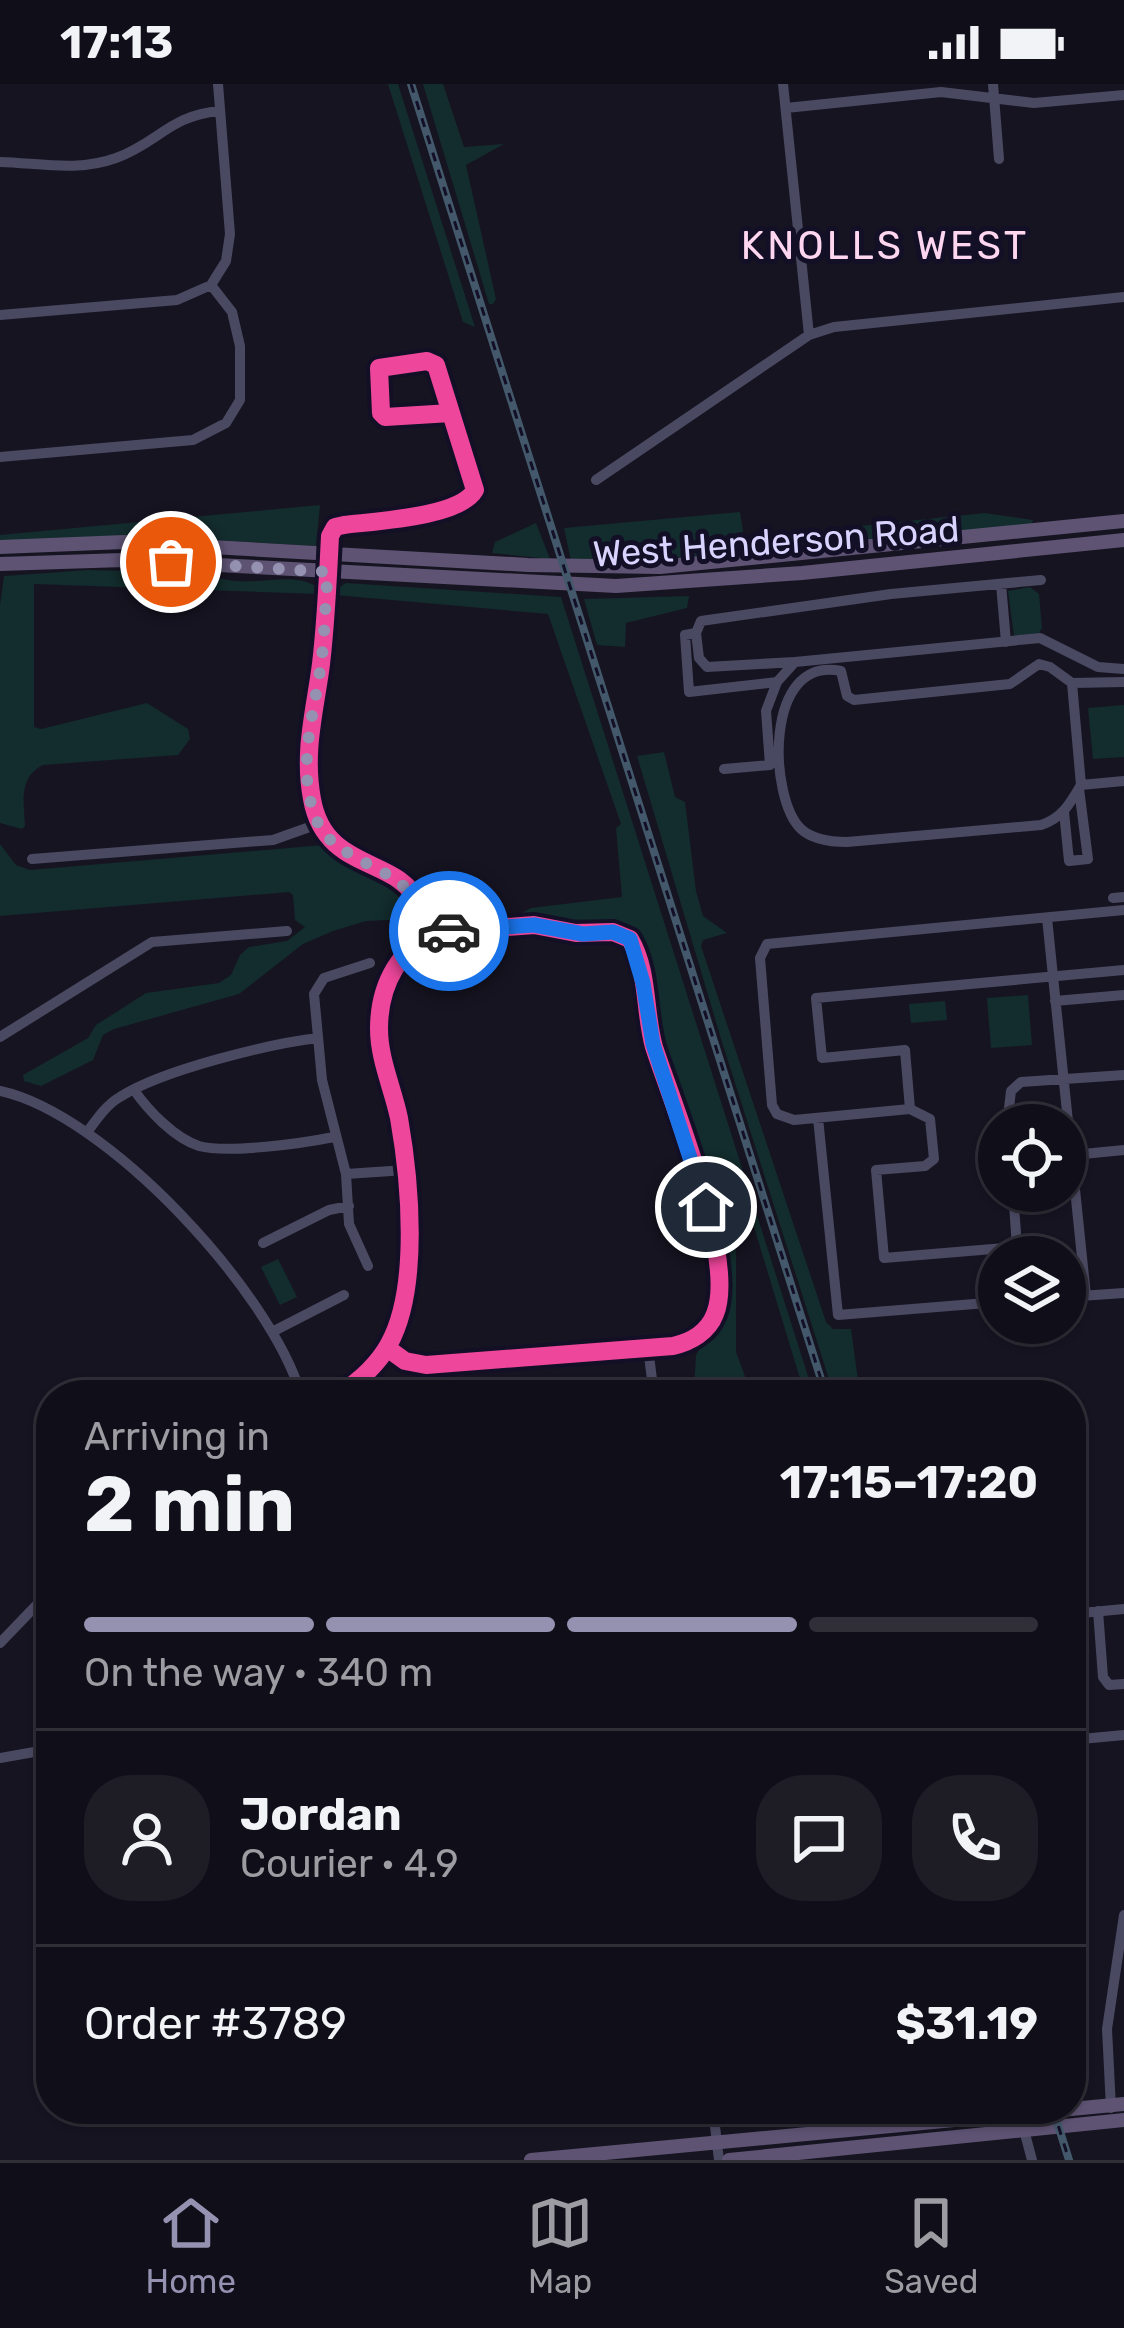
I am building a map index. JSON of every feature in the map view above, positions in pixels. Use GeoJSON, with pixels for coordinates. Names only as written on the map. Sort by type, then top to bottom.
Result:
{"type":"FeatureCollection","features":[{"type":"Feature","properties":{"kind":"main road","name":"West Henderson Road"},"geometry":{"type":"LineString","coordinates":[[0,547],[124,542],[529,565],[660,567],[1124,521]]}},
{"type":"Feature","properties":{"kind":"main road","name":"West Henderson Road"},"geometry":{"type":"LineString","coordinates":[[0,565],[124,560],[573,586],[664,585],[1124,540]]}},
{"type":"Feature","properties":{"kind":"main road"},"geometry":{"type":"LineString","coordinates":[[1086,2116],[1118,2113]]}},
{"type":"Feature","properties":{"kind":"main road"},"geometry":{"type":"LineString","coordinates":[[531,2160],[918,2124]]}},
{"type":"Feature","properties":{"kind":"main road"},"geometry":{"type":"LineString","coordinates":[[851,2147],[862,2139],[910,2133],[918,2124]]}},
{"type":"Feature","properties":{"kind":"main road"},"geometry":{"type":"LineString","coordinates":[[729,2160],[953,2136],[1012,2124]]}},
{"type":"Feature","properties":{"kind":"street"},"geometry":{"type":"LineString","coordinates":[[0,315],[177,299],[211,285],[226,261],[230,234],[218,84]]}},
{"type":"Feature","properties":{"kind":"street"},"geometry":{"type":"LineString","coordinates":[[783,84],[809,335]]}},
{"type":"Feature","properties":{"kind":"street"},"geometry":{"type":"LineString","coordinates":[[993,84],[999,159]]}},
{"type":"Feature","properties":{"kind":"street"},"geometry":{"type":"LineString","coordinates":[[786,108],[941,92],[1034,103],[1124,94]]}},
{"type":"Feature","properties":{"kind":"street"},"geometry":{"type":"LineString","coordinates":[[0,162],[73,166],[107,161],[140,147],[184,117],[220,111]]}},
{"type":"Feature","properties":{"kind":"street"},"geometry":{"type":"LineString","coordinates":[[0,457],[205,437],[226,423],[243,383],[232,312],[211,285]]}},
{"type":"Feature","properties":{"kind":"street"},"geometry":{"type":"LineString","coordinates":[[596,480],[809,335],[868,323],[1124,297]]}},
{"type":"Feature","properties":{"kind":"street"},"geometry":{"type":"LineString","coordinates":[[358,1380],[387,1348],[400,1312],[406,1274],[406,1170],[381,1046],[380,1015],[390,978],[416,940],[419,906],[409,890],[340,849],[318,824],[308,752],[321,667],[331,531],[441,512],[473,497],[476,483],[451,413],[431,361],[379,368],[385,417],[451,413]]}},
{"type":"Feature","properties":{"kind":"street"},"geometry":{"type":"LineString","coordinates":[[1041,580],[891,594],[704,620],[695,626],[699,658],[707,667],[1048,640],[1098,667],[1124,669]]}},
{"type":"Feature","properties":{"kind":"street"},"geometry":{"type":"LineString","coordinates":[[1001,584],[1006,642]]}},
{"type":"Feature","properties":{"kind":"street"},"geometry":{"type":"LineString","coordinates":[[696,633],[686,635],[689,692],[777,682]]}},
{"type":"Feature","properties":{"kind":"street"},"geometry":{"type":"LineString","coordinates":[[724,770],[770,765],[766,710],[777,682],[795,662]]}},
{"type":"Feature","properties":{"kind":"street"},"geometry":{"type":"LineString","coordinates":[[1124,682],[1072,682],[1039,664],[1010,684],[854,700],[847,696],[838,670],[809,674],[795,684],[783,706],[784,796],[802,830],[832,842],[1041,825],[1064,812],[1080,787],[1124,781]]}},
{"type":"Feature","properties":{"kind":"street"},"geometry":{"type":"LineString","coordinates":[[1064,812],[1069,861],[1088,860],[1072,682]]}},
{"type":"Feature","properties":{"kind":"street"},"geometry":{"type":"LineString","coordinates":[[32,859],[273,840],[318,824]]}},
{"type":"Feature","properties":{"kind":"street"},"geometry":{"type":"LineString","coordinates":[[1014,1212],[1017,1247],[884,1258],[876,1170],[925,1166],[934,1159],[930,1119],[910,1109],[784,1119],[772,1105],[762,949],[775,943],[1124,910]]}},
{"type":"Feature","properties":{"kind":"street"},"geometry":{"type":"LineString","coordinates":[[1047,918],[1064,1104]]}},
{"type":"Feature","properties":{"kind":"street"},"geometry":{"type":"LineString","coordinates":[[387,1348],[405,1361],[426,1365],[683,1344],[713,1320],[719,1291],[706,1207],[653,1044],[633,944],[622,933],[583,934],[534,925],[457,931],[420,927]]}},
{"type":"Feature","properties":{"kind":"street"},"geometry":{"type":"LineString","coordinates":[[0,1037],[152,942],[287,931]]}},
{"type":"Feature","properties":{"kind":"street"},"geometry":{"type":"LineString","coordinates":[[368,1266],[349,1224],[346,1174],[322,1080],[314,994],[319,982],[370,963]]}},
{"type":"Feature","properties":{"kind":"street"},"geometry":{"type":"LineString","coordinates":[[910,1109],[905,1051],[822,1058],[816,998],[1124,970]]}},
{"type":"Feature","properties":{"kind":"street"},"geometry":{"type":"LineString","coordinates":[[1055,1001],[1124,995]]}},
{"type":"Feature","properties":{"kind":"street"},"geometry":{"type":"LineString","coordinates":[[88,1131],[107,1107],[134,1090],[182,1072],[318,1038]]}},
{"type":"Feature","properties":{"kind":"street"},"geometry":{"type":"LineString","coordinates":[[1009,1104],[1011,1091],[1022,1082],[1124,1075]]}},
{"type":"Feature","properties":{"kind":"street"},"geometry":{"type":"LineString","coordinates":[[134,1090],[148,1108],[197,1145],[285,1145],[334,1136]]}},
{"type":"Feature","properties":{"kind":"street"},"geometry":{"type":"LineString","coordinates":[[0,1091],[51,1108],[88,1131],[192,1226],[272,1332],[294,1380]]}},
{"type":"Feature","properties":{"kind":"street"},"geometry":{"type":"LineString","coordinates":[[818,1118],[838,1315],[978,1304]]}},
{"type":"Feature","properties":{"kind":"street"},"geometry":{"type":"LineString","coordinates":[[1086,1154],[1124,1150]]}},
{"type":"Feature","properties":{"kind":"street"},"geometry":{"type":"LineString","coordinates":[[346,1174],[406,1170]]}},
{"type":"Feature","properties":{"kind":"street"},"geometry":{"type":"LineString","coordinates":[[263,1243],[329,1210],[349,1206]]}},
{"type":"Feature","properties":{"kind":"street"},"geometry":{"type":"LineString","coordinates":[[1086,1296],[1124,1293]]}},
{"type":"Feature","properties":{"kind":"street"},"geometry":{"type":"LineString","coordinates":[[272,1332],[344,1295]]}},
{"type":"Feature","properties":{"kind":"street"},"geometry":{"type":"LineString","coordinates":[[648,1348],[652,1380]]}},
{"type":"Feature","properties":{"kind":"street"},"geometry":{"type":"LineString","coordinates":[[0,1643],[36,1606]]}},
{"type":"Feature","properties":{"kind":"street"},"geometry":{"type":"LineString","coordinates":[[1086,1612],[1124,1609]]}},
{"type":"Feature","properties":{"kind":"street"},"geometry":{"type":"LineString","coordinates":[[1098,1611],[1103,1677],[1109,1684],[1124,1684]]}},
{"type":"Feature","properties":{"kind":"street"},"geometry":{"type":"LineString","coordinates":[[1086,1739],[1124,1735]]}},
{"type":"Feature","properties":{"kind":"street"},"geometry":{"type":"LineString","coordinates":[[0,1758],[36,1752]]}},
{"type":"Feature","properties":{"kind":"street"},"geometry":{"type":"LineString","coordinates":[[1118,2113],[1106,2029],[1124,1915]]}},
{"type":"Feature","properties":{"kind":"street"},"geometry":{"type":"LineString","coordinates":[[715,2124],[719,2160]]}},
{"type":"Feature","properties":{"kind":"street"},"geometry":{"type":"LineString","coordinates":[[1023,2124],[1032,2160]]}},
{"type":"Feature","properties":{"kind":"green space"},"geometry":{"type":"Polygon","coordinates":[[[388,84],[398,84],[475,327],[463,322],[388,84]]]}},
{"type":"Feature","properties":{"kind":"green space"},"geometry":{"type":"Polygon","coordinates":[[[423,84],[443,84],[464,147],[504,144],[466,165],[496,299],[493,304],[489,304],[423,84]]]}},
{"type":"Feature","properties":{"kind":"green space"},"geometry":{"type":"Polygon","coordinates":[[[320,505],[316,546],[140,536],[0,541],[0,535],[320,505]]]}},
{"type":"Feature","properties":{"kind":"green space"},"geometry":{"type":"Polygon","coordinates":[[[740,512],[744,538],[985,513],[1033,520],[1032,524],[648,562],[571,561],[564,528],[740,512]]]}},
{"type":"Feature","properties":{"kind":"green space"},"geometry":{"type":"Polygon","coordinates":[[[536,523],[550,559],[492,553],[495,542],[536,523]]]}},
{"type":"Feature","properties":{"kind":"green space"},"geometry":{"type":"Polygon","coordinates":[[[88,570],[241,581],[287,579],[319,588],[318,594],[34,584],[34,727],[147,703],[188,729],[190,739],[178,755],[43,765],[26,783],[25,826],[0,823],[4,576],[88,570]]]}},
{"type":"Feature","properties":{"kind":"green space"},"geometry":{"type":"Polygon","coordinates":[[[346,583],[561,597],[809,1380],[800,1380],[731,1163],[718,1181],[736,1249],[736,1352],[746,1380],[695,1380],[696,1355],[722,1310],[719,1247],[633,940],[608,923],[550,920],[522,913],[622,897],[616,828],[621,824],[548,614],[335,595],[346,583]]]}},
{"type":"Feature","properties":{"kind":"green space"},"geometry":{"type":"Polygon","coordinates":[[[1030,587],[1039,594],[1042,628],[1039,633],[1014,636],[1008,591],[1030,587]]]}},
{"type":"Feature","properties":{"kind":"green space"},"geometry":{"type":"Polygon","coordinates":[[[689,596],[687,608],[626,623],[625,647],[597,645],[584,599],[689,596]]]}},
{"type":"Feature","properties":{"kind":"green space"},"geometry":{"type":"Polygon","coordinates":[[[1124,705],[1124,757],[1093,759],[1088,708],[1124,705]]]}},
{"type":"Feature","properties":{"kind":"green space"},"geometry":{"type":"Polygon","coordinates":[[[664,752],[675,797],[685,802],[703,916],[727,933],[703,940],[701,946],[826,1322],[833,1329],[851,1329],[858,1380],[829,1380],[637,756],[664,752]]]}},
{"type":"Feature","properties":{"kind":"green space"},"geometry":{"type":"Polygon","coordinates":[[[0,844],[16,865],[30,870],[324,845],[388,884],[410,906],[412,919],[366,921],[333,931],[303,944],[239,994],[114,1029],[103,1035],[93,1060],[41,1086],[24,1081],[23,1075],[88,1038],[96,1025],[146,993],[219,983],[231,975],[249,947],[287,941],[305,927],[295,920],[289,892],[0,916],[0,844]]]}},
{"type":"Feature","properties":{"kind":"green space"},"geometry":{"type":"Polygon","coordinates":[[[1028,995],[1032,1045],[991,1048],[987,998],[1028,995]]]}},
{"type":"Feature","properties":{"kind":"green space"},"geometry":{"type":"Polygon","coordinates":[[[945,1001],[947,1020],[911,1023],[909,1004],[945,1001]]]}},
{"type":"Feature","properties":{"kind":"green space"},"geometry":{"type":"Polygon","coordinates":[[[278,1259],[297,1297],[280,1305],[261,1267],[278,1259]]]}},
{"type":"Feature","properties":{"kind":"railway"},"geometry":{"type":"LineString","coordinates":[[411,84],[821,1380]]}},
{"type":"Feature","properties":{"kind":"railway"},"geometry":{"type":"LineString","coordinates":[[1058,2124],[1069,2160]]}},
{"type":"Feature","properties":{"kind":"cycle path"},"geometry":{"type":"LineString","coordinates":[[427,361],[436,365],[451,413],[385,417],[379,368],[427,361]]}},
{"type":"Feature","properties":{"kind":"cycle path"},"geometry":{"type":"LineString","coordinates":[[357,1380],[389,1344],[405,1294],[410,1233],[406,1172],[379,1021],[388,982],[416,938],[421,913],[409,888],[331,840],[312,799],[309,748],[323,648],[330,536],[335,527],[435,512],[475,490],[451,413]]}},
{"type":"Feature","properties":{"kind":"cycle path"},"geometry":{"type":"LineString","coordinates":[[387,1348],[405,1361],[426,1365],[673,1346],[708,1326],[719,1289],[710,1221],[654,1047],[640,964],[630,939],[613,932],[576,933],[534,925],[457,931],[420,927]]}},
{"type":"Feature","properties":{"kind":"way so far"},"geometry":{"type":"LineString","coordinates":[[171,562],[328,572],[321,667],[309,728],[308,771],[318,824],[340,849],[414,895],[420,927],[449,931]]}},
{"type":"Feature","properties":{"kind":"district","name":"KNOLLS WEST"},"geometry":{"type":"Point","coordinates":[885,245]}},
{"type":"Feature","properties":{"kind":"route"},"geometry":{"type":"LineString","coordinates":[[449,931],[534,925],[583,934],[622,933],[630,939],[653,1044],[706,1207]]}}]}
